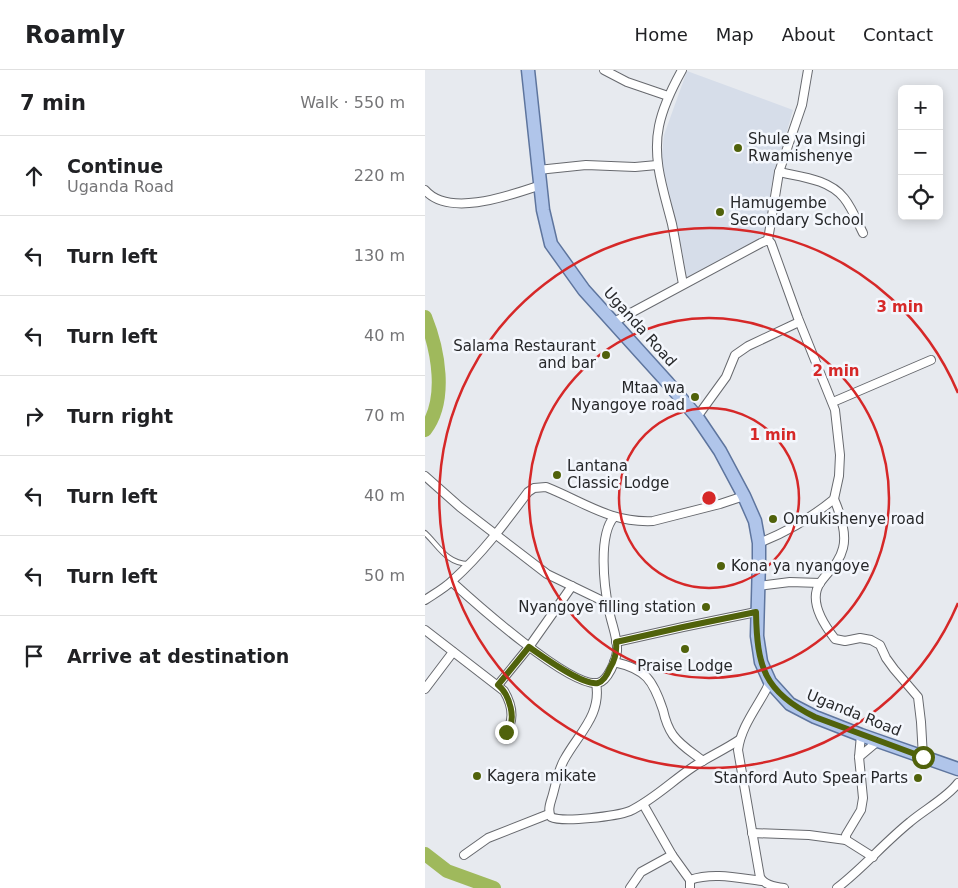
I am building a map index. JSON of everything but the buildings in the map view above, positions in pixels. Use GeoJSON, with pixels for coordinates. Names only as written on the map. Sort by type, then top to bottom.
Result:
{"type":"FeatureCollection","features":[{"type":"Feature","properties":{"kind":"main road","name":"Uganda Road"},"geometry":{"type":"LineString","coordinates":[[528,70],[546,231],[551,244],[584,290],[697,416],[720,451],[744,496],[755,522],[759,543],[756,612],[757,636],[761,662],[770,682],[783,698],[798,709],[861,735],[958,769]]}},
{"type":"Feature","properties":{"kind":"street"},"geometry":{"type":"LineString","coordinates":[[604,70],[627,82],[668,96]]}},
{"type":"Feature","properties":{"kind":"street"},"geometry":{"type":"LineString","coordinates":[[682,70],[668,96],[658,128],[657,165],[673,228],[683,284]]}},
{"type":"Feature","properties":{"kind":"street"},"geometry":{"type":"LineString","coordinates":[[808,70],[802,104],[779,172],[768,240],[835,410],[840,455],[839,476],[834,499],[841,520],[844,542],[835,566],[820,583],[816,595],[818,608],[826,626],[835,639],[845,641],[860,638],[871,640],[880,645],[894,669],[918,697],[923,757]]}},
{"type":"Feature","properties":{"kind":"street"},"geometry":{"type":"LineString","coordinates":[[538,170],[586,165],[635,167],[657,165]]}},
{"type":"Feature","properties":{"kind":"street"},"geometry":{"type":"LineString","coordinates":[[779,172],[814,179],[831,188],[843,197],[863,233]]}},
{"type":"Feature","properties":{"kind":"street"},"geometry":{"type":"LineString","coordinates":[[425,190],[445,202],[461,204],[474,203],[541,185]]}},
{"type":"Feature","properties":{"kind":"street"},"geometry":{"type":"LineString","coordinates":[[614,322],[768,240]]}},
{"type":"Feature","properties":{"kind":"street"},"geometry":{"type":"LineString","coordinates":[[697,416],[726,377],[735,355],[748,346],[799,322]]}},
{"type":"Feature","properties":{"kind":"street"},"geometry":{"type":"LineString","coordinates":[[833,402],[931,360]]}},
{"type":"Feature","properties":{"kind":"street"},"geometry":{"type":"LineString","coordinates":[[425,476],[460,508],[496,534],[521,556],[547,574],[607,603]]}},
{"type":"Feature","properties":{"kind":"street"},"geometry":{"type":"LineString","coordinates":[[425,600],[452,582],[471,564],[528,492],[540,487],[554,490],[614,517],[643,521],[653,521],[744,496]]}},
{"type":"Feature","properties":{"kind":"street"},"geometry":{"type":"LineString","coordinates":[[759,543],[806,520],[834,499]]}},
{"type":"Feature","properties":{"kind":"street"},"geometry":{"type":"LineString","coordinates":[[452,582],[497,622],[529,647],[587,682],[596,683],[601,681],[614,662],[617,651],[607,603],[605,581],[607,527],[614,517]]}},
{"type":"Feature","properties":{"kind":"street"},"geometry":{"type":"LineString","coordinates":[[758,586],[790,582],[820,583]]}},
{"type":"Feature","properties":{"kind":"street"},"geometry":{"type":"LineString","coordinates":[[498,685],[529,647],[572,586]]}},
{"type":"Feature","properties":{"kind":"street"},"geometry":{"type":"LineString","coordinates":[[616,642],[756,612]]}},
{"type":"Feature","properties":{"kind":"street"},"geometry":{"type":"LineString","coordinates":[[425,630],[505,691],[511,717],[509,729],[501,736]]}},
{"type":"Feature","properties":{"kind":"street"},"geometry":{"type":"LineString","coordinates":[[425,689],[453,652]]}},
{"type":"Feature","properties":{"kind":"street"},"geometry":{"type":"LineString","coordinates":[[614,662],[637,668],[644,674],[655,689],[674,737],[703,761]]}},
{"type":"Feature","properties":{"kind":"street"},"geometry":{"type":"LineString","coordinates":[[762,881],[740,766],[739,740],[770,682]]}},
{"type":"Feature","properties":{"kind":"street"},"geometry":{"type":"LineString","coordinates":[[549,814],[563,762],[596,707],[598,694],[596,683]]}},
{"type":"Feature","properties":{"kind":"street"},"geometry":{"type":"LineString","coordinates":[[846,840],[861,810],[863,798],[859,757],[861,735]]}},
{"type":"Feature","properties":{"kind":"street"},"geometry":{"type":"LineString","coordinates":[[549,814],[555,819],[564,820],[628,812],[643,804],[703,761],[739,740]]}},
{"type":"Feature","properties":{"kind":"street"},"geometry":{"type":"LineString","coordinates":[[859,757],[878,741]]}},
{"type":"Feature","properties":{"kind":"street"},"geometry":{"type":"LineString","coordinates":[[837,888],[863,867],[910,822],[958,783]]}},
{"type":"Feature","properties":{"kind":"street"},"geometry":{"type":"LineString","coordinates":[[643,804],[690,884],[698,878],[719,876],[762,881],[784,888]]}},
{"type":"Feature","properties":{"kind":"street"},"geometry":{"type":"LineString","coordinates":[[464,855],[489,838],[549,814]]}},
{"type":"Feature","properties":{"kind":"street"},"geometry":{"type":"LineString","coordinates":[[752,833],[809,835],[846,840],[873,857]]}},
{"type":"Feature","properties":{"kind":"street"},"geometry":{"type":"LineString","coordinates":[[630,888],[641,872],[672,855]]}},
{"type":"Feature","properties":{"kind":"lane"},"geometry":{"type":"LineString","coordinates":[[425,533],[450,560],[460,564],[471,564]]}},
{"type":"Feature","properties":{"kind":"shaded area"},"geometry":{"type":"Polygon","coordinates":[[[687,71],[793,110],[772,183],[764,237],[686,280],[660,174],[664,135],[687,71]]]}},
{"type":"Feature","properties":{"kind":"waterway"},"geometry":{"type":"LineString","coordinates":[[425,317],[434,344],[439,374],[437,404],[425,430]]}},
{"type":"Feature","properties":{"kind":"waterway"},"geometry":{"type":"LineString","coordinates":[[425,854],[447,871],[494,888]]}},
{"type":"Feature","properties":{"kind":"place","name":"Shule ya Msingi Rwamishenye"},"geometry":{"type":"Point","coordinates":[738,148]}},
{"type":"Feature","properties":{"kind":"place","name":"Hamugembe Secondary School"},"geometry":{"type":"Point","coordinates":[720,212]}},
{"type":"Feature","properties":{"kind":"place","name":"Salama Restaurant and bar"},"geometry":{"type":"Point","coordinates":[606,355]}},
{"type":"Feature","properties":{"kind":"place","name":"Mtaa wa Nyangoye road"},"geometry":{"type":"Point","coordinates":[695,397]}},
{"type":"Feature","properties":{"kind":"place","name":"Lantana Classic Lodge"},"geometry":{"type":"Point","coordinates":[557,475]}},
{"type":"Feature","properties":{"kind":"place","name":"Omukishenye road"},"geometry":{"type":"Point","coordinates":[773,519]}},
{"type":"Feature","properties":{"kind":"place","name":"Kona ya nyangoye"},"geometry":{"type":"Point","coordinates":[721,566]}},
{"type":"Feature","properties":{"kind":"place","name":"Nyangoye filling station"},"geometry":{"type":"Point","coordinates":[706,607]}},
{"type":"Feature","properties":{"kind":"place","name":"Praise Lodge"},"geometry":{"type":"Point","coordinates":[685,649]}},
{"type":"Feature","properties":{"kind":"place","name":"Kagera mikate"},"geometry":{"type":"Point","coordinates":[477,776]}},
{"type":"Feature","properties":{"kind":"place","name":"Stanford Auto Spear Parts"},"geometry":{"type":"Point","coordinates":[918,778]}},
{"type":"Feature","properties":{"kind":"route"},"geometry":{"type":"LineString","coordinates":[[506,732],[511,723],[510,707],[505,691],[498,685],[529,647],[577,677],[587,682],[596,683],[601,681],[607,674],[614,662],[617,651],[616,642],[756,612],[757,636],[764,672],[783,698],[798,709],[815,717],[923,757]]}}]}
